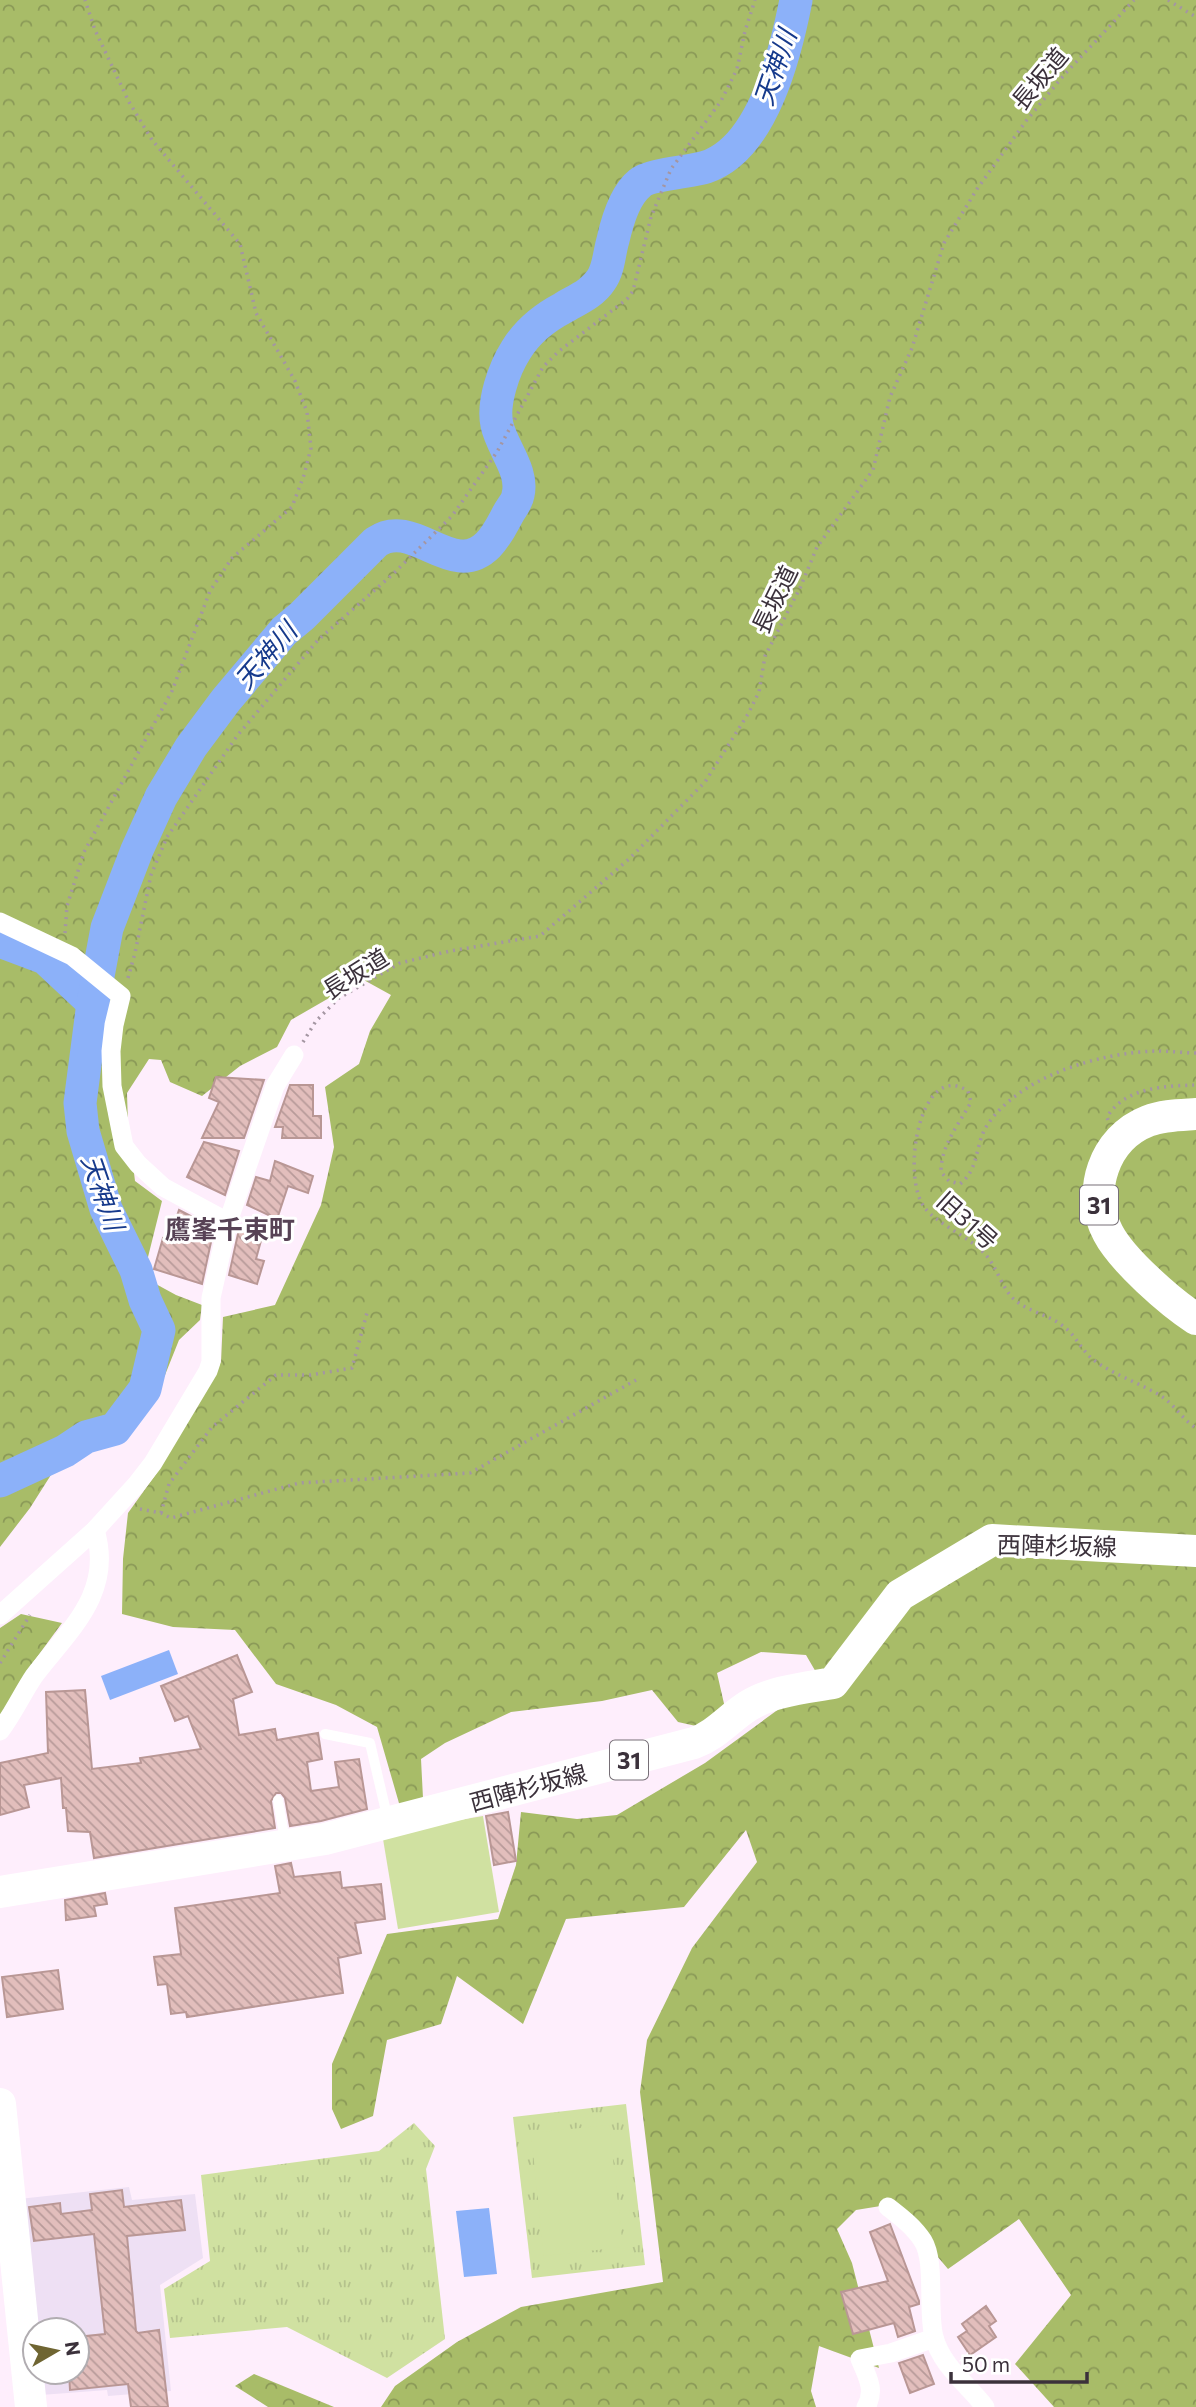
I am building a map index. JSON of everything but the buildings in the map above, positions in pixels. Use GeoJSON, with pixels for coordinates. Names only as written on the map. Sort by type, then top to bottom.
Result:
{"type":"FeatureCollection","features":[{"type":"Feature","properties":{"kind":"main road","name":"31"},"geometry":{"type":"LineString","coordinates":[[1196,1114],[1170,1115],[1147,1121],[1121,1140],[1104,1161],[1099,1206],[1108,1234],[1118,1249],[1180,1308],[1196,1319]]}},
{"type":"Feature","properties":{"kind":"main road","name":"西陣杉坂線"},"geometry":{"type":"LineString","coordinates":[[0,1892],[325,1839],[694,1743],[708,1738],[749,1705],[772,1695],[833,1683],[900,1595],[992,1540],[1196,1550]]}},
{"type":"Feature","properties":{"kind":"main road"},"geometry":{"type":"LineString","coordinates":[[0,2104],[32,2407]]}},
{"type":"Feature","properties":{"kind":"street"},"geometry":{"type":"LineString","coordinates":[[0,922],[68,954],[121,996],[113,1038],[112,1086],[124,1146],[138,1164],[163,1187],[228,1222]]}},
{"type":"Feature","properties":{"kind":"street"},"geometry":{"type":"LineString","coordinates":[[0,1615],[95,1530],[153,1463],[208,1371],[211,1362],[211,1298],[228,1222],[275,1086],[294,1055]]}},
{"type":"Feature","properties":{"kind":"street"},"geometry":{"type":"LineString","coordinates":[[0,1731],[32,1679],[84,1612],[96,1588],[100,1561],[95,1530]]}},
{"type":"Feature","properties":{"kind":"street"},"geometry":{"type":"LineString","coordinates":[[888,2207],[909,2223],[925,2243],[930,2268],[934,2338],[947,2364],[985,2407]]}},
{"type":"Feature","properties":{"kind":"street"},"geometry":{"type":"LineString","coordinates":[[866,2407],[871,2398],[871,2387],[860,2358],[891,2353],[934,2338]]}},
{"type":"Feature","properties":{"kind":"lane"},"geometry":{"type":"LineString","coordinates":[[325,1734],[370,1744],[389,1824]]}},
{"type":"Feature","properties":{"kind":"lane"},"geometry":{"type":"LineString","coordinates":[[278,1800],[286,1845]]}},
{"type":"Feature","properties":{"kind":"path"},"geometry":{"type":"LineString","coordinates":[[68,954],[67,906],[84,852],[172,691],[210,591],[233,558],[292,507],[311,448],[307,412],[295,381],[256,313],[240,244],[152,140],[129,102],[95,30],[85,0]]}},
{"type":"Feature","properties":{"kind":"path"},"geometry":{"type":"LineString","coordinates":[[121,996],[135,953],[151,875],[167,837],[237,736],[318,640],[393,574],[452,516],[497,452],[542,366],[627,299],[633,291],[651,217],[671,169],[726,90],[737,69],[744,31],[755,0]]}},
{"type":"Feature","properties":{"kind":"path","name":"長坂道"},"geometry":{"type":"LineString","coordinates":[[294,1055],[316,1021],[339,998],[400,963],[450,951],[540,936],[629,859],[701,788],[759,692],[765,656],[800,588],[817,547],[873,470],[890,397],[912,348],[944,243],[977,189],[1026,121],[1063,75],[1134,0]]}},
{"type":"Feature","properties":{"kind":"path"},"geometry":{"type":"LineString","coordinates":[[1168,0],[1196,17]]}},
{"type":"Feature","properties":{"kind":"path","name":"旧31号"},"geometry":{"type":"LineString","coordinates":[[1196,1053],[1157,1051],[1093,1061],[1028,1087],[1003,1105],[985,1129],[974,1166],[968,1178],[960,1184],[949,1181],[941,1172],[941,1161],[943,1150],[971,1102],[968,1091],[958,1085],[949,1085],[932,1096],[922,1118],[914,1147],[913,1178],[917,1195],[926,1210],[984,1253],[1015,1300],[1064,1326],[1093,1360],[1133,1384],[1162,1396],[1196,1428]]}},
{"type":"Feature","properties":{"kind":"path"},"geometry":{"type":"LineString","coordinates":[[161,1513],[169,1484],[212,1427],[276,1375],[310,1375],[352,1368],[368,1309]]}},
{"type":"Feature","properties":{"kind":"path"},"geometry":{"type":"LineString","coordinates":[[117,1504],[161,1513],[171,1518],[299,1483],[470,1473],[636,1380]]}},
{"type":"Feature","properties":{"kind":"path"},"geometry":{"type":"LineString","coordinates":[[0,1663],[30,1615],[41,1580]]}},
{"type":"Feature","properties":{"kind":"shaded area"},"geometry":{"type":"Polygon","coordinates":[[[129,2187],[132,2200],[195,2194],[203,2258],[160,2285],[171,2391],[108,2396],[107,2390],[41,2395],[40,2386],[91,2386],[91,2316],[33,2316],[19,2199],[129,2187]]]}},
{"type":"Feature","properties":{"kind":"green space"},"geometry":{"type":"Polygon","coordinates":[[[0,0],[1196,0],[1196,2407],[1054,2407],[1015,2364],[1071,2295],[1019,2219],[948,2269],[893,2204],[856,2210],[837,2229],[852,2263],[879,2368],[819,2346],[811,2391],[816,2407],[381,2407],[395,2386],[457,2342],[521,2307],[663,2282],[640,2092],[647,2040],[692,1948],[757,1862],[746,1830],[684,1907],[566,1919],[523,2024],[457,1976],[441,2024],[387,2040],[373,2116],[341,2129],[332,2109],[332,2064],[387,1934],[498,1919],[516,1865],[521,1812],[577,1819],[617,1815],[705,1763],[820,1679],[806,1655],[761,1652],[717,1673],[725,1708],[696,1726],[678,1722],[652,1690],[602,1701],[511,1712],[445,1743],[421,1759],[423,1798],[401,1810],[377,1727],[336,1705],[276,1684],[235,1630],[173,1627],[122,1614],[123,1559],[128,1513],[156,1474],[221,1362],[223,1317],[275,1305],[321,1205],[334,1147],[325,1087],[359,1064],[370,1031],[391,995],[362,979],[291,1020],[277,1047],[240,1066],[202,1096],[170,1082],[161,1060],[149,1059],[127,1093],[135,1181],[162,1201],[143,1277],[176,1295],[202,1305],[200,1320],[179,1340],[165,1375],[132,1427],[56,1467],[30,1508],[0,1547],[0,0]]]}},
{"type":"Feature","properties":{"kind":"green space"},"geometry":{"type":"Polygon","coordinates":[[[21,1614],[62,1623],[29,1668],[0,1718],[0,1628],[21,1614]]]}},
{"type":"Feature","properties":{"kind":"green space"},"geometry":{"type":"Polygon","coordinates":[[[483,1816],[499,1912],[398,1929],[382,1833],[483,1816]]]}},
{"type":"Feature","properties":{"kind":"green space"},"geometry":{"type":"Polygon","coordinates":[[[626,2104],[645,2265],[532,2278],[513,2117],[626,2104]]]}},
{"type":"Feature","properties":{"kind":"green space"},"geometry":{"type":"Polygon","coordinates":[[[414,2123],[435,2146],[426,2169],[445,2339],[387,2378],[287,2327],[170,2338],[164,2289],[210,2261],[201,2175],[379,2151],[414,2123]]]}},
{"type":"Feature","properties":{"kind":"green space"},"geometry":{"type":"Polygon","coordinates":[[[609,2125],[623,2247],[544,2256],[531,2133],[609,2125]]]}},
{"type":"Feature","properties":{"kind":"green space"},"geometry":{"type":"Polygon","coordinates":[[[254,2374],[334,2407],[268,2407],[235,2386],[254,2374]]]}},
{"type":"Feature","properties":{"kind":"water"},"geometry":{"type":"Polygon","coordinates":[[[169,1650],[178,1674],[110,1700],[101,1676],[169,1650]]]}},
{"type":"Feature","properties":{"kind":"water"},"geometry":{"type":"Polygon","coordinates":[[[489,2208],[497,2274],[464,2277],[456,2211],[489,2208]]]}},
{"type":"Feature","properties":{"kind":"waterway","name":"天神川"},"geometry":{"type":"LineString","coordinates":[[0,1481],[65,1451],[86,1437],[115,1429],[145,1389],[159,1330],[145,1300],[136,1270],[106,1209],[83,1131],[80,1103],[93,1003],[107,928],[161,797],[191,747],[284,631],[376,542],[390,536],[404,537],[461,556],[474,554],[491,542],[518,495],[518,477],[497,425],[496,407],[503,376],[520,343],[549,316],[588,293],[601,280],[622,209],[640,183],[652,177],[706,167],[726,156],[743,140],[769,96],[786,45],[796,0]]}},
{"type":"Feature","properties":{"kind":"waterway"},"geometry":{"type":"LineString","coordinates":[[0,941],[45,958],[93,1003]]}},
{"type":"Feature","properties":{"kind":"district","name":"鷹峯千束町"},"geometry":{"type":"Point","coordinates":[230,1228]}}]}
